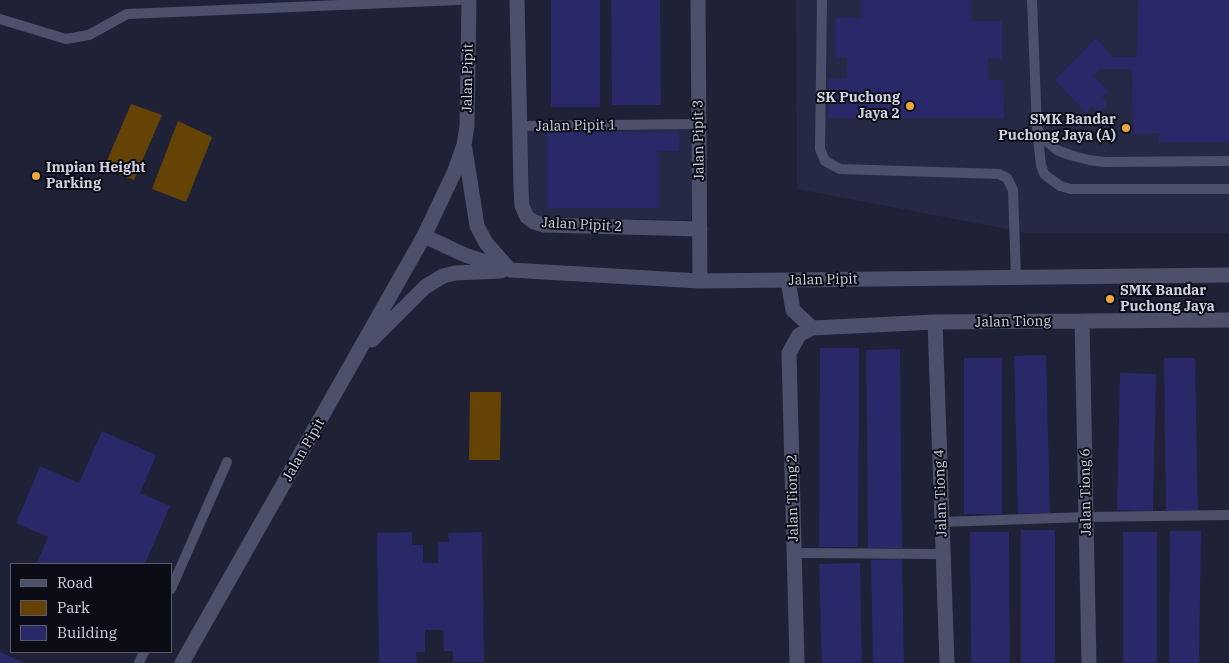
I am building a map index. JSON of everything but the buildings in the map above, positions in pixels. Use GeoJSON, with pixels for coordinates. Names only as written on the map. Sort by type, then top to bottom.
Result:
{"type":"FeatureCollection","features":[{"type":"Feature","properties":{"kind":"street","name":"Jalan Pipit"},"geometry":{"type":"LineString","coordinates":[[182,663],[424,236],[454,173],[464,145],[467,126],[469,0]]}},
{"type":"Feature","properties":{"kind":"street","name":"Jalan Pipit 1"},"geometry":{"type":"LineString","coordinates":[[516,0],[519,126]]}},
{"type":"Feature","properties":{"kind":"street","name":"Jalan Pipit 3"},"geometry":{"type":"LineString","coordinates":[[698,0],[700,281]]}},
{"type":"Feature","properties":{"kind":"street","name":"Jalan Pipit 2"},"geometry":{"type":"LineString","coordinates":[[519,126],[522,206],[527,218],[534,222],[544,225],[700,229]]}},
{"type":"Feature","properties":{"kind":"street"},"geometry":{"type":"LineString","coordinates":[[464,145],[477,226],[486,243],[510,270]]}},
{"type":"Feature","properties":{"kind":"street","name":"Jalan Pipit"},"geometry":{"type":"LineString","coordinates":[[424,236],[465,255],[510,270],[700,281],[1229,274]]}},
{"type":"Feature","properties":{"kind":"street"},"geometry":{"type":"LineString","coordinates":[[358,354],[425,287],[443,276],[455,273],[510,270]]}},
{"type":"Feature","properties":{"kind":"street"},"geometry":{"type":"LineString","coordinates":[[788,281],[794,310],[806,331]]}},
{"type":"Feature","properties":{"kind":"street","name":"Jalan Tiong"},"geometry":{"type":"LineString","coordinates":[[806,331],[935,322],[1229,320]]}},
{"type":"Feature","properties":{"kind":"street","name":"Jalan Tiong 6"},"geometry":{"type":"LineString","coordinates":[[1082,321],[1089,663]]}},
{"type":"Feature","properties":{"kind":"street","name":"Jalan Tiong 4"},"geometry":{"type":"LineString","coordinates":[[935,322],[947,663]]}},
{"type":"Feature","properties":{"kind":"street","name":"Jalan Tiong 2"},"geometry":{"type":"LineString","coordinates":[[797,663],[789,353],[806,331]]}},
{"type":"Feature","properties":{"kind":"lane"},"geometry":{"type":"LineString","coordinates":[[0,19],[66,39],[90,35],[127,14],[458,0]]}},
{"type":"Feature","properties":{"kind":"lane"},"geometry":{"type":"LineString","coordinates":[[822,0],[820,149],[825,161],[840,170],[1000,174],[1007,178],[1014,190],[1016,278]]}},
{"type":"Feature","properties":{"kind":"lane"},"geometry":{"type":"LineString","coordinates":[[1032,0],[1037,129],[1041,165],[1044,174],[1060,186],[1071,189],[1229,189]]}},
{"type":"Feature","properties":{"kind":"lane","name":"Jalan Pipit 1"},"geometry":{"type":"LineString","coordinates":[[519,126],[699,124]]}},
{"type":"Feature","properties":{"kind":"lane"},"geometry":{"type":"LineString","coordinates":[[1037,129],[1046,141],[1057,150],[1089,160],[1105,162],[1229,161]]}},
{"type":"Feature","properties":{"kind":"lane"},"geometry":{"type":"LineString","coordinates":[[172,588],[227,462]]}},
{"type":"Feature","properties":{"kind":"lane"},"geometry":{"type":"LineString","coordinates":[[942,522],[1229,515]]}},
{"type":"Feature","properties":{"kind":"lane"},"geometry":{"type":"LineString","coordinates":[[794,553],[943,554]]}},
{"type":"Feature","properties":{"kind":"shaded area"},"geometry":{"type":"Polygon","coordinates":[[[796,0],[1229,0],[1229,233],[1028,233],[797,189],[796,0]]]}},
{"type":"Feature","properties":{"kind":"shaded area"},"geometry":{"type":"Polygon","coordinates":[[[693,129],[691,220],[543,217],[535,215],[530,205],[527,131],[693,129]]]}},
{"type":"Feature","properties":{"kind":"green space"},"geometry":{"type":"Polygon","coordinates":[[[131,104],[162,115],[134,180],[104,168],[131,104]]]}},
{"type":"Feature","properties":{"kind":"green space"},"geometry":{"type":"Polygon","coordinates":[[[178,121],[212,137],[186,202],[152,189],[178,121]]]}},
{"type":"Feature","properties":{"kind":"green space"},"geometry":{"type":"Polygon","coordinates":[[[470,392],[501,392],[500,460],[469,460],[470,392]]]}},
{"type":"Feature","properties":{"kind":"place","name":"SK Puchong Jaya 2"},"geometry":{"type":"Point","coordinates":[910,106]}},
{"type":"Feature","properties":{"kind":"place","name":"SMK Bandar Puchong Jaya (A)"},"geometry":{"type":"Point","coordinates":[1126,128]}},
{"type":"Feature","properties":{"kind":"place","name":"Impian Height Parking"},"geometry":{"type":"Point","coordinates":[36,176]}},
{"type":"Feature","properties":{"kind":"place","name":"SMK Bandar Puchong Jaya"},"geometry":{"type":"Point","coordinates":[1110,299]}}]}
